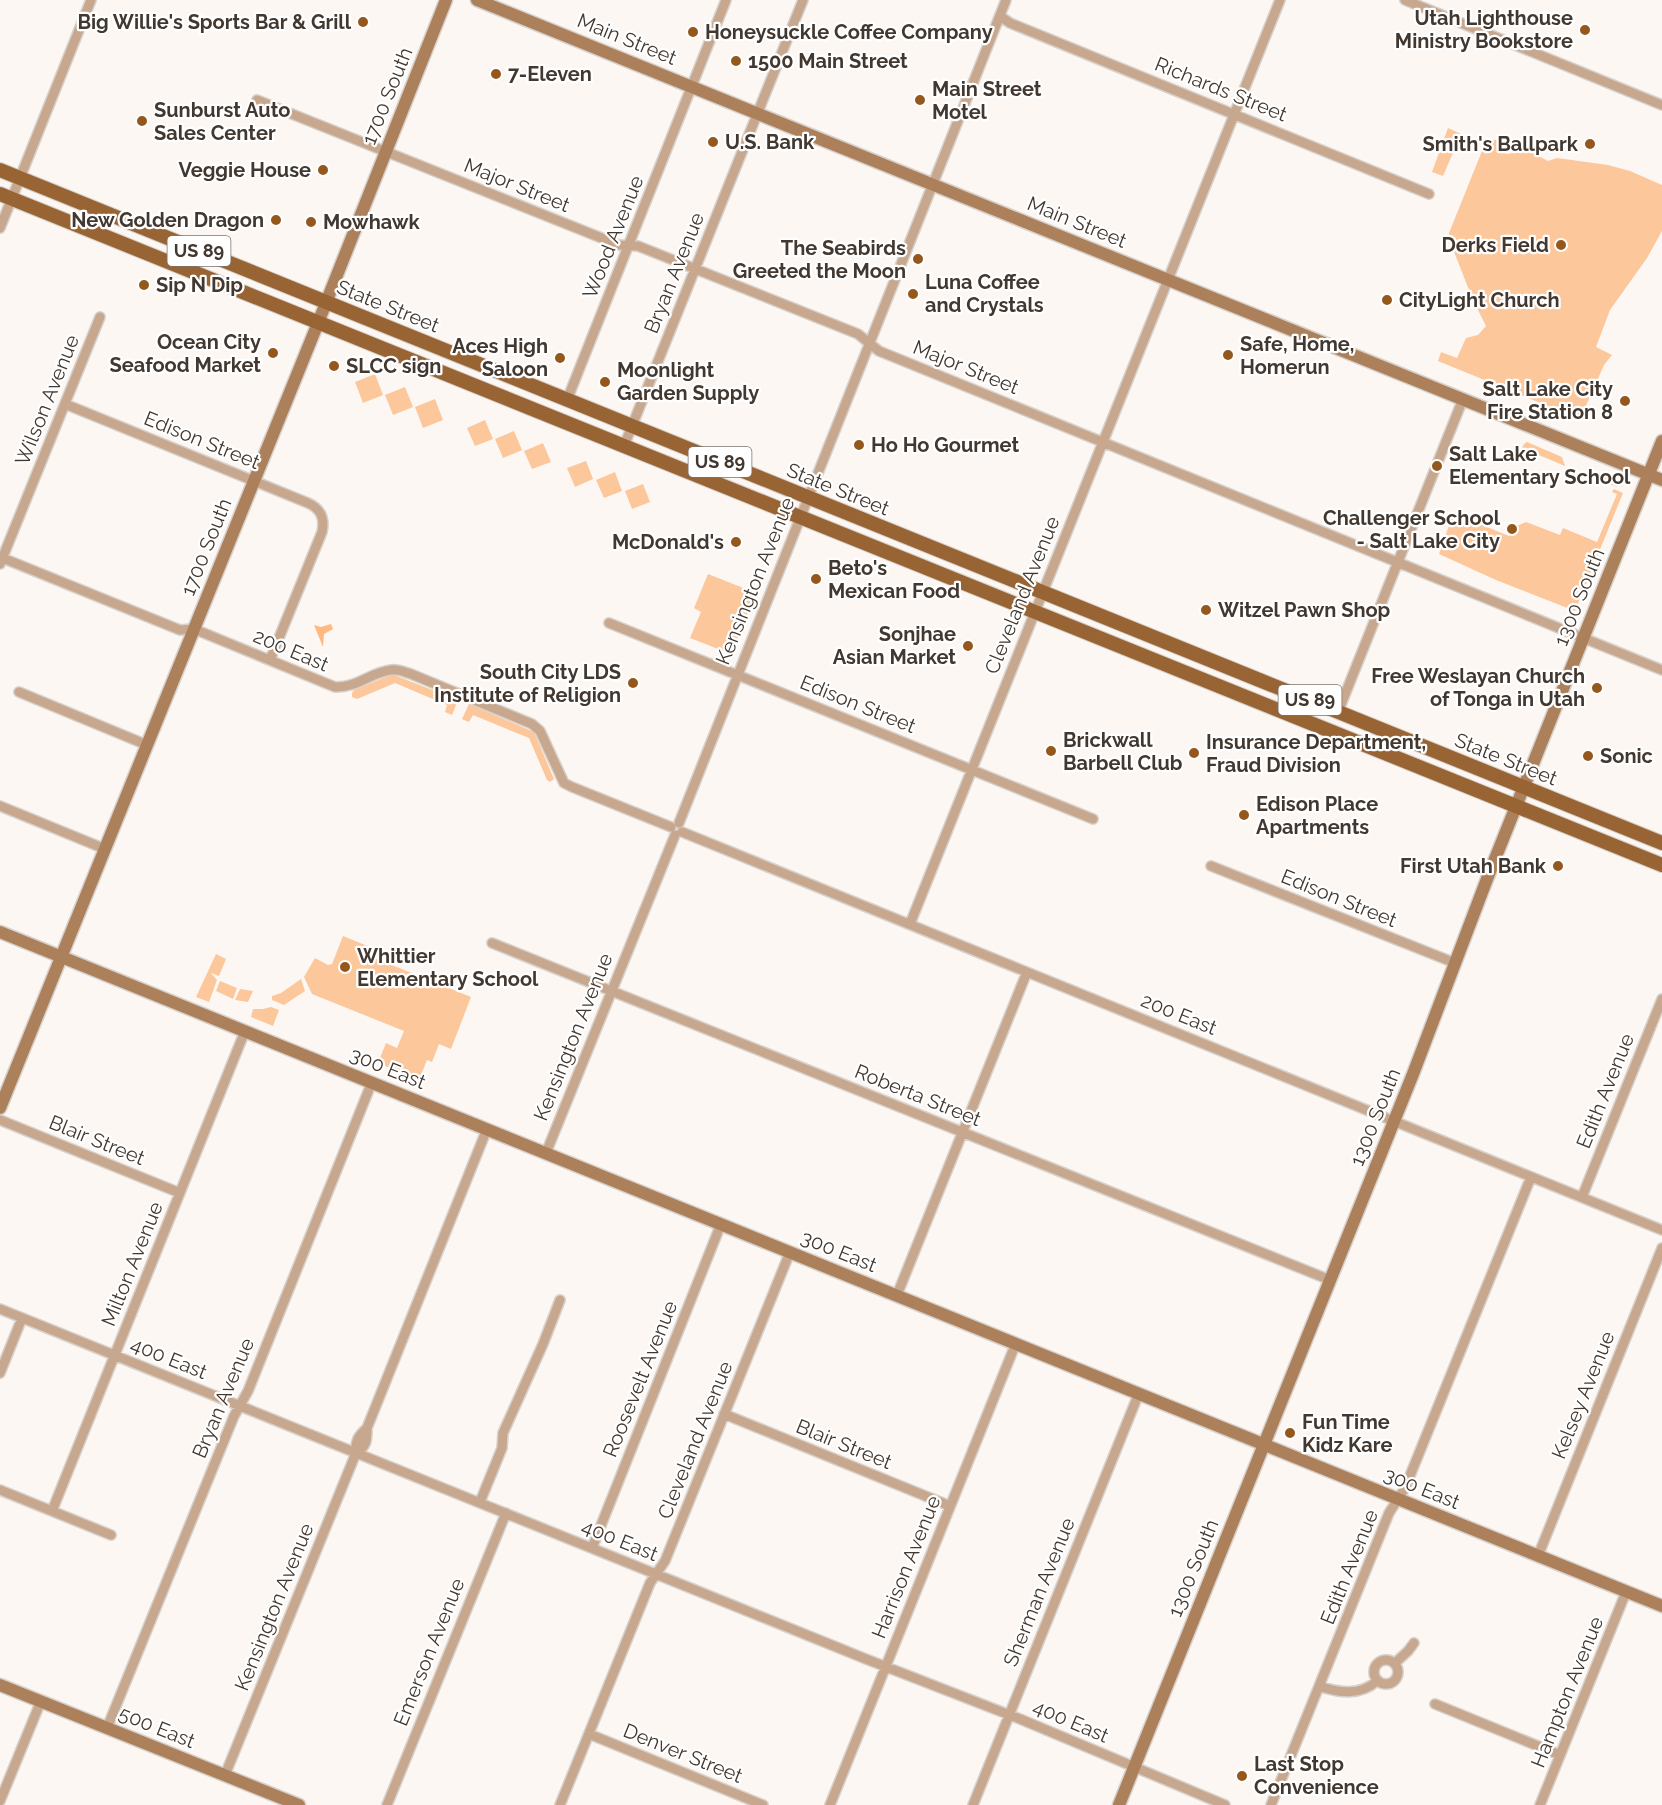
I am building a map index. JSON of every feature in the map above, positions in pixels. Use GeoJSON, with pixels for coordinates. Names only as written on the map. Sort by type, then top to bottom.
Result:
{"type":"FeatureCollection","features":[{"type":"Feature","properties":{"kind":"main road","name":"State Street"},"geometry":{"type":"LineString","coordinates":[[0,170],[1662,843]]}},
{"type":"Feature","properties":{"kind":"main road","name":"State Street"},"geometry":{"type":"LineString","coordinates":[[6,196],[1662,865]]}},
{"type":"Feature","properties":{"kind":"street"},"geometry":{"type":"LineString","coordinates":[[0,228],[6,196],[21,179],[92,0]]}},
{"type":"Feature","properties":{"kind":"street","name":"1700 South"},"geometry":{"type":"LineString","coordinates":[[0,1108],[318,323],[446,0]]}},
{"type":"Feature","properties":{"kind":"street","name":"Main Street"},"geometry":{"type":"LineString","coordinates":[[477,0],[1662,480]]}},
{"type":"Feature","properties":{"kind":"street","name":"Wood Avenue"},"geometry":{"type":"LineString","coordinates":[[567,400],[726,0]]}},
{"type":"Feature","properties":{"kind":"street","name":"Bryan Avenue"},"geometry":{"type":"LineString","coordinates":[[624,446],[803,0]]}},
{"type":"Feature","properties":{"kind":"street","name":"Kensington Avenue"},"geometry":{"type":"LineString","coordinates":[[546,1153],[1006,0]]}},
{"type":"Feature","properties":{"kind":"street","name":"Cleveland Avenue"},"geometry":{"type":"LineString","coordinates":[[910,924],[1280,0]]}},
{"type":"Feature","properties":{"kind":"street"},"geometry":{"type":"LineString","coordinates":[[1405,0],[1662,105]]}},
{"type":"Feature","properties":{"kind":"street"},"geometry":{"type":"LineString","coordinates":[[1432,11],[1437,0]]}},
{"type":"Feature","properties":{"kind":"street","name":"Richards Street"},"geometry":{"type":"LineString","coordinates":[[1000,16],[1021,27],[1429,194]]}},
{"type":"Feature","properties":{"kind":"street","name":"Major Street"},"geometry":{"type":"LineString","coordinates":[[257,100],[619,245],[638,246],[858,334],[879,351],[1662,670]]}},
{"type":"Feature","properties":{"kind":"street","name":"Wilson Avenue"},"geometry":{"type":"LineString","coordinates":[[1,560],[100,317]]}},
{"type":"Feature","properties":{"kind":"street"},"geometry":{"type":"LineString","coordinates":[[1338,712],[1462,399]]}},
{"type":"Feature","properties":{"kind":"street","name":"Edison Street"},"geometry":{"type":"LineString","coordinates":[[65,404],[308,503],[319,510],[322,516],[322,532],[270,660]]}},
{"type":"Feature","properties":{"kind":"street","name":"1300 South"},"geometry":{"type":"LineString","coordinates":[[1119,1805],[1394,1121],[1662,441]]}},
{"type":"Feature","properties":{"kind":"street","name":"200 East"},"geometry":{"type":"LineString","coordinates":[[1,560],[180,630],[194,629],[335,687],[346,687],[381,673],[400,670],[532,724],[540,731],[564,783],[572,788],[1662,1230]]}},
{"type":"Feature","properties":{"kind":"street","name":"Edison Street"},"geometry":{"type":"LineString","coordinates":[[609,623],[1093,819]]}},
{"type":"Feature","properties":{"kind":"street"},"geometry":{"type":"LineString","coordinates":[[19,692],[147,744]]}},
{"type":"Feature","properties":{"kind":"street"},"geometry":{"type":"LineString","coordinates":[[0,806],[105,849]]}},
{"type":"Feature","properties":{"kind":"street","name":"Edison Street"},"geometry":{"type":"LineString","coordinates":[[1211,866],[1455,963]]}},
{"type":"Feature","properties":{"kind":"street","name":"300 East"},"geometry":{"type":"LineString","coordinates":[[0,932],[1662,1606]]}},
{"type":"Feature","properties":{"kind":"street","name":"Roberta Street"},"geometry":{"type":"LineString","coordinates":[[492,943],[1330,1280]]}},
{"type":"Feature","properties":{"kind":"street"},"geometry":{"type":"LineString","coordinates":[[897,1295],[1027,972]]}},
{"type":"Feature","properties":{"kind":"street","name":"Edith Avenue"},"geometry":{"type":"LineString","coordinates":[[1582,1197],[1662,999]]}},
{"type":"Feature","properties":{"kind":"street","name":"Milton Avenue"},"geometry":{"type":"LineString","coordinates":[[52,1511],[245,1031]]}},
{"type":"Feature","properties":{"kind":"street","name":"Bryan Avenue"},"geometry":{"type":"LineString","coordinates":[[107,1728],[234,1416],[249,1387],[372,1082]]}},
{"type":"Feature","properties":{"kind":"street","name":"Blair Street"},"geometry":{"type":"LineString","coordinates":[[0,1120],[180,1193]]}},
{"type":"Feature","properties":{"kind":"street","name":"Kensington Avenue"},"geometry":{"type":"LineString","coordinates":[[225,1775],[356,1453],[355,1444],[358,1436],[367,1428],[487,1129]]}},
{"type":"Feature","properties":{"kind":"street","name":"Edith Avenue"},"geometry":{"type":"LineString","coordinates":[[1271,1805],[1389,1513],[1407,1485],[1531,1177]]}},
{"type":"Feature","properties":{"kind":"street","name":"Roosevelt Avenue"},"geometry":{"type":"LineString","coordinates":[[592,1548],[721,1224]]}},
{"type":"Feature","properties":{"kind":"street","name":"Kelsey Avenue"},"geometry":{"type":"LineString","coordinates":[[1538,1556],[1662,1248]]}},
{"type":"Feature","properties":{"kind":"street","name":"Cleveland Avenue"},"geometry":{"type":"LineString","coordinates":[[560,1805],[650,1583],[666,1558],[790,1252]]}},
{"type":"Feature","properties":{"kind":"street"},"geometry":{"type":"LineString","coordinates":[[480,1502],[501,1448],[503,1433],[560,1300]]}},
{"type":"Feature","properties":{"kind":"street","name":"400 East"},"geometry":{"type":"LineString","coordinates":[[0,1309],[1010,1715],[1225,1805]]}},
{"type":"Feature","properties":{"kind":"street"},"geometry":{"type":"LineString","coordinates":[[0,1373],[22,1318]]}},
{"type":"Feature","properties":{"kind":"street","name":"Harrison Avenue"},"geometry":{"type":"LineString","coordinates":[[830,1805],[1016,1343]]}},
{"type":"Feature","properties":{"kind":"street","name":"Sherman Avenue"},"geometry":{"type":"LineString","coordinates":[[973,1805],[1139,1393]]}},
{"type":"Feature","properties":{"kind":"street","name":"Blair Street"},"geometry":{"type":"LineString","coordinates":[[724,1414],[950,1506]]}},
{"type":"Feature","properties":{"kind":"street"},"geometry":{"type":"LineString","coordinates":[[0,1490],[111,1535]]}},
{"type":"Feature","properties":{"kind":"street","name":"Emerson Avenue"},"geometry":{"type":"LineString","coordinates":[[387,1805],[506,1513]]}},
{"type":"Feature","properties":{"kind":"street","name":"Hampton Avenue"},"geometry":{"type":"LineString","coordinates":[[1540,1805],[1626,1592]]}},
{"type":"Feature","properties":{"kind":"street"},"geometry":{"type":"LineString","coordinates":[[1395,1663],[1414,1643]]}},
{"type":"Feature","properties":{"kind":"street"},"geometry":{"type":"LineString","coordinates":[[1387,1659],[1395,1663],[1398,1674],[1395,1680],[1388,1684],[1377,1681],[1374,1673],[1376,1665],[1387,1659]]}},
{"type":"Feature","properties":{"kind":"street"},"geometry":{"type":"LineString","coordinates":[[1319,1686],[1341,1692],[1358,1691],[1367,1689],[1377,1681]]}},
{"type":"Feature","properties":{"kind":"street","name":"500 East"},"geometry":{"type":"LineString","coordinates":[[0,1685],[225,1775],[282,1802],[298,1805]]}},
{"type":"Feature","properties":{"kind":"street"},"geometry":{"type":"LineString","coordinates":[[0,1801],[41,1701]]}},
{"type":"Feature","properties":{"kind":"street"},"geometry":{"type":"LineString","coordinates":[[1435,1704],[1560,1755]]}},
{"type":"Feature","properties":{"kind":"street","name":"Denver Street"},"geometry":{"type":"LineString","coordinates":[[589,1734],[763,1805]]}},
{"type":"Feature","properties":{"kind":"shaded area"},"geometry":{"type":"Polygon","coordinates":[[[1448,128],[1461,134],[1443,176],[1432,172],[1448,128]]]}},
{"type":"Feature","properties":{"kind":"shaded area","name":"Derks Field"},"geometry":{"type":"Polygon","coordinates":[[[1511,138],[1506,154],[1529,151],[1548,161],[1557,158],[1608,165],[1630,171],[1662,185],[1662,231],[1647,258],[1610,310],[1596,347],[1612,355],[1604,365],[1580,419],[1438,361],[1441,352],[1457,358],[1466,338],[1478,335],[1486,326],[1473,300],[1449,239],[1449,233],[1486,141],[1511,138]]]}},
{"type":"Feature","properties":{"kind":"shaded area"},"geometry":{"type":"Polygon","coordinates":[[[375,374],[383,395],[363,403],[355,382],[375,374]]]}},
{"type":"Feature","properties":{"kind":"shaded area"},"geometry":{"type":"Polygon","coordinates":[[[405,387],[413,407],[393,415],[385,395],[405,387]]]}},
{"type":"Feature","properties":{"kind":"shaded area"},"geometry":{"type":"Polygon","coordinates":[[[435,399],[443,420],[423,428],[415,407],[435,399]]]}},
{"type":"Feature","properties":{"kind":"shaded area"},"geometry":{"type":"Polygon","coordinates":[[[485,420],[493,439],[475,446],[467,428],[485,420]]]}},
{"type":"Feature","properties":{"kind":"shaded area"},"geometry":{"type":"Polygon","coordinates":[[[514,431],[522,450],[503,458],[495,439],[514,431]]]}},
{"type":"Feature","properties":{"kind":"shaded area"},"geometry":{"type":"Polygon","coordinates":[[[1527,442],[1562,457],[1565,466],[1522,448],[1527,442]]]}},
{"type":"Feature","properties":{"kind":"shaded area"},"geometry":{"type":"Polygon","coordinates":[[[543,443],[551,462],[532,469],[524,451],[543,443]]]}},
{"type":"Feature","properties":{"kind":"shaded area"},"geometry":{"type":"Polygon","coordinates":[[[586,461],[593,479],[575,487],[567,468],[586,461]]]}},
{"type":"Feature","properties":{"kind":"shaded area"},"geometry":{"type":"Polygon","coordinates":[[[1595,471],[1619,480],[1617,487],[1593,478],[1595,471]]]}},
{"type":"Feature","properties":{"kind":"shaded area"},"geometry":{"type":"Polygon","coordinates":[[[615,472],[622,491],[604,498],[596,480],[615,472]]]}},
{"type":"Feature","properties":{"kind":"shaded area"},"geometry":{"type":"Polygon","coordinates":[[[643,484],[650,502],[632,509],[625,491],[643,484]]]}},
{"type":"Feature","properties":{"kind":"shaded area"},"geometry":{"type":"Polygon","coordinates":[[[1614,489],[1623,493],[1575,611],[1496,580],[1439,554],[1454,516],[1509,536],[1512,528],[1526,522],[1560,535],[1563,528],[1597,542],[1617,494],[1612,492],[1614,489]]]}},
{"type":"Feature","properties":{"kind":"shaded area"},"geometry":{"type":"Polygon","coordinates":[[[708,574],[756,593],[731,654],[690,638],[701,612],[694,608],[708,574]]]}},
{"type":"Feature","properties":{"kind":"shaded area"},"geometry":{"type":"Polygon","coordinates":[[[331,624],[333,629],[324,634],[323,647],[314,625],[321,627],[331,624]]]}},
{"type":"Feature","properties":{"kind":"shaded area"},"geometry":{"type":"Polygon","coordinates":[[[394,675],[458,700],[452,715],[445,712],[447,705],[395,683],[357,699],[352,697],[354,690],[394,675]]]}},
{"type":"Feature","properties":{"kind":"shaded area"},"geometry":{"type":"Polygon","coordinates":[[[469,704],[534,732],[554,779],[550,782],[547,780],[529,738],[473,715],[469,722],[462,719],[469,704]]]}},
{"type":"Feature","properties":{"kind":"shaded area"},"geometry":{"type":"Polygon","coordinates":[[[343,936],[370,947],[367,955],[471,997],[451,1049],[439,1044],[432,1062],[427,1060],[419,1080],[378,1063],[386,1043],[397,1048],[404,1031],[312,994],[304,977],[315,958],[328,965],[332,964],[343,936]]]}},
{"type":"Feature","properties":{"kind":"shaded area"},"geometry":{"type":"Polygon","coordinates":[[[216,954],[226,959],[219,976],[211,973],[217,980],[209,1002],[196,997],[216,954]]]}},
{"type":"Feature","properties":{"kind":"shaded area"},"geometry":{"type":"Polygon","coordinates":[[[301,979],[305,991],[284,1005],[272,1000],[272,996],[281,993],[301,979]]]}},
{"type":"Feature","properties":{"kind":"shaded area"},"geometry":{"type":"Polygon","coordinates":[[[220,981],[237,988],[233,999],[216,991],[220,981]]]}},
{"type":"Feature","properties":{"kind":"shaded area"},"geometry":{"type":"Polygon","coordinates":[[[240,989],[253,991],[248,1002],[235,1000],[240,989]]]}},
{"type":"Feature","properties":{"kind":"shaded area"},"geometry":{"type":"Polygon","coordinates":[[[271,1007],[279,1010],[273,1026],[251,1017],[253,1009],[271,1007]]]}},
{"type":"Feature","properties":{"kind":"place","name":"Big Willie's Sports Bar & Grill"},"geometry":{"type":"Point","coordinates":[363,22]}},
{"type":"Feature","properties":{"kind":"place","name":"Utah Lighthouse Ministry Bookstore"},"geometry":{"type":"Point","coordinates":[1585,30]}},
{"type":"Feature","properties":{"kind":"place","name":"Honeysuckle Coffee Company"},"geometry":{"type":"Point","coordinates":[693,32]}},
{"type":"Feature","properties":{"kind":"place","name":"1500 Main Street"},"geometry":{"type":"Point","coordinates":[736,61]}},
{"type":"Feature","properties":{"kind":"place","name":"7-Eleven"},"geometry":{"type":"Point","coordinates":[496,74]}},
{"type":"Feature","properties":{"kind":"place","name":"Main Street Motel"},"geometry":{"type":"Point","coordinates":[920,100]}},
{"type":"Feature","properties":{"kind":"place","name":"Sunburst Auto Sales Center"},"geometry":{"type":"Point","coordinates":[142,121]}},
{"type":"Feature","properties":{"kind":"place","name":"U.S. Bank"},"geometry":{"type":"Point","coordinates":[713,142]}},
{"type":"Feature","properties":{"kind":"place","name":"Smith's Ballpark"},"geometry":{"type":"Point","coordinates":[1590,144]}},
{"type":"Feature","properties":{"kind":"place","name":"Veggie House"},"geometry":{"type":"Point","coordinates":[323,170]}},
{"type":"Feature","properties":{"kind":"place","name":"New Golden Dragon"},"geometry":{"type":"Point","coordinates":[276,220]}},
{"type":"Feature","properties":{"kind":"place","name":"Mowhawk"},"geometry":{"type":"Point","coordinates":[311,222]}},
{"type":"Feature","properties":{"kind":"place","name":"Derks Field"},"geometry":{"type":"Point","coordinates":[1561,245]}},
{"type":"Feature","properties":{"kind":"place","name":"The Seabirds Greeted the Moon"},"geometry":{"type":"Point","coordinates":[918,259]}},
{"type":"Feature","properties":{"kind":"place","name":"Sip N Dip"},"geometry":{"type":"Point","coordinates":[144,285]}},
{"type":"Feature","properties":{"kind":"place","name":"Luna Coffee and Crystals"},"geometry":{"type":"Point","coordinates":[913,294]}},
{"type":"Feature","properties":{"kind":"place","name":"CityLight Church"},"geometry":{"type":"Point","coordinates":[1387,300]}},
{"type":"Feature","properties":{"kind":"place","name":"Ocean City Seafood Market"},"geometry":{"type":"Point","coordinates":[273,353]}},
{"type":"Feature","properties":{"kind":"place","name":"Safe, Home, Homerun"},"geometry":{"type":"Point","coordinates":[1228,355]}},
{"type":"Feature","properties":{"kind":"place","name":"Aces High Saloon"},"geometry":{"type":"Point","coordinates":[560,358]}},
{"type":"Feature","properties":{"kind":"place","name":"SLCC sign"},"geometry":{"type":"Point","coordinates":[334,366]}},
{"type":"Feature","properties":{"kind":"place","name":"Moonlight Garden Supply"},"geometry":{"type":"Point","coordinates":[605,382]}},
{"type":"Feature","properties":{"kind":"place","name":"Salt Lake City Fire Station 8"},"geometry":{"type":"Point","coordinates":[1625,401]}},
{"type":"Feature","properties":{"kind":"place","name":"Ho Ho Gourmet"},"geometry":{"type":"Point","coordinates":[859,445]}},
{"type":"Feature","properties":{"kind":"place","name":"Salt Lake Elementary School"},"geometry":{"type":"Point","coordinates":[1437,466]}},
{"type":"Feature","properties":{"kind":"place","name":"Challenger School - Salt Lake City"},"geometry":{"type":"Point","coordinates":[1512,529]}},
{"type":"Feature","properties":{"kind":"place","name":"McDonald's"},"geometry":{"type":"Point","coordinates":[736,542]}},
{"type":"Feature","properties":{"kind":"place","name":"Beto's Mexican Food"},"geometry":{"type":"Point","coordinates":[816,579]}},
{"type":"Feature","properties":{"kind":"place","name":"Witzel Pawn Shop"},"geometry":{"type":"Point","coordinates":[1206,610]}},
{"type":"Feature","properties":{"kind":"place","name":"Sonjhae Asian Market"},"geometry":{"type":"Point","coordinates":[968,646]}},
{"type":"Feature","properties":{"kind":"place","name":"South City LDS Institute of Religion"},"geometry":{"type":"Point","coordinates":[633,683]}},
{"type":"Feature","properties":{"kind":"place","name":"Free Weslayan Church of Tonga in Utah"},"geometry":{"type":"Point","coordinates":[1597,688]}},
{"type":"Feature","properties":{"kind":"place","name":"Brickwall Barbell Club"},"geometry":{"type":"Point","coordinates":[1051,751]}},
{"type":"Feature","properties":{"kind":"place","name":"Insurance Department, Fraud Division"},"geometry":{"type":"Point","coordinates":[1194,753]}},
{"type":"Feature","properties":{"kind":"place","name":"Sonic"},"geometry":{"type":"Point","coordinates":[1588,756]}},
{"type":"Feature","properties":{"kind":"place","name":"Edison Place Apartments"},"geometry":{"type":"Point","coordinates":[1244,815]}},
{"type":"Feature","properties":{"kind":"place","name":"First Utah Bank"},"geometry":{"type":"Point","coordinates":[1558,866]}},
{"type":"Feature","properties":{"kind":"place","name":"Whittier Elementary School"},"geometry":{"type":"Point","coordinates":[345,967]}},
{"type":"Feature","properties":{"kind":"place","name":"Fun Time Kidz Kare"},"geometry":{"type":"Point","coordinates":[1290,1433]}},
{"type":"Feature","properties":{"kind":"place","name":"Last Stop Convenience"},"geometry":{"type":"Point","coordinates":[1242,1776]}}]}
